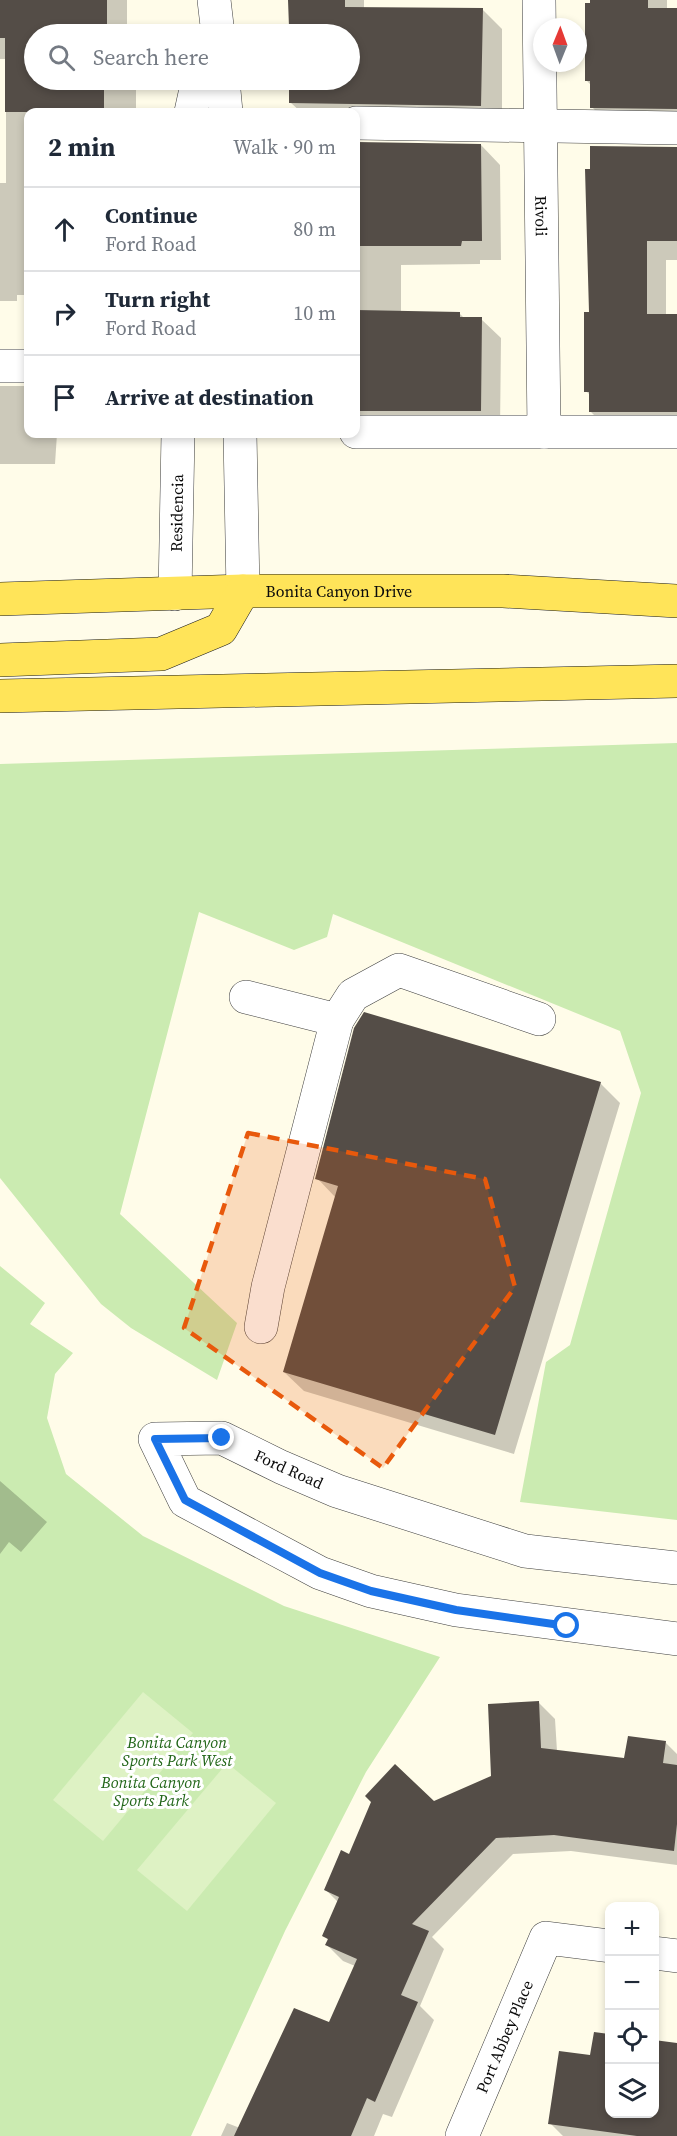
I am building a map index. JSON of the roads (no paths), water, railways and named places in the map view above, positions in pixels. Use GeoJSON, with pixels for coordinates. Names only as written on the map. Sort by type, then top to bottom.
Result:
{"type":"FeatureCollection","features":[{"type":"Feature","properties":{"kind":"main road","name":"Bonita Canyon Drive"},"geometry":{"type":"LineString","coordinates":[[0,599],[243,591],[503,591],[677,601]]}},
{"type":"Feature","properties":{"kind":"main road"},"geometry":{"type":"LineString","coordinates":[[0,660],[161,654],[221,629],[243,591]]}},
{"type":"Feature","properties":{"kind":"main road"},"geometry":{"type":"LineString","coordinates":[[0,696],[677,681]]}},
{"type":"Feature","properties":{"kind":"street","name":"Rivoli"},"geometry":{"type":"LineString","coordinates":[[539,0],[544,432]]}},
{"type":"Feature","properties":{"kind":"street"},"geometry":{"type":"LineString","coordinates":[[192,108],[196,90]]}},
{"type":"Feature","properties":{"kind":"street"},"geometry":{"type":"LineString","coordinates":[[224,90],[226,108]]}},
{"type":"Feature","properties":{"kind":"street"},"geometry":{"type":"LineString","coordinates":[[360,123],[677,128]]}},
{"type":"Feature","properties":{"kind":"street"},"geometry":{"type":"LineString","coordinates":[[0,366],[24,366]]}},
{"type":"Feature","properties":{"kind":"street"},"geometry":{"type":"LineString","coordinates":[[360,432],[677,432]]}},
{"type":"Feature","properties":{"kind":"street","name":"Residencia"},"geometry":{"type":"LineString","coordinates":[[175,594],[178,438]]}},
{"type":"Feature","properties":{"kind":"street"},"geometry":{"type":"LineString","coordinates":[[240,438],[243,591]]}},
{"type":"Feature","properties":{"kind":"street"},"geometry":{"type":"LineString","coordinates":[[261,1327],[268,1287],[338,1020],[353,995],[399,970],[539,1019]]}},
{"type":"Feature","properties":{"kind":"street"},"geometry":{"type":"LineString","coordinates":[[246,997],[338,1020]]}},
{"type":"Feature","properties":{"kind":"street","name":"Ford Road"},"geometry":{"type":"LineString","coordinates":[[677,1568],[525,1551],[337,1491],[280,1467],[222,1438],[155,1439],[185,1500],[320,1573],[371,1591],[456,1610],[677,1639]]}},
{"type":"Feature","properties":{"kind":"street","name":"Port Abbey Place"},"geometry":{"type":"LineString","coordinates":[[462,2136],[546,1938],[605,1945]]}},
{"type":"Feature","properties":{"kind":"street"},"geometry":{"type":"LineString","coordinates":[[659,1954],[677,1956]]}},
{"type":"Feature","properties":{"kind":"park label","name":"Bonita Canyon Sports Park West"},"geometry":{"type":"Point","coordinates":[177,1751]}},
{"type":"Feature","properties":{"kind":"park label","name":"Bonita Canyon Sports Park"},"geometry":{"type":"Point","coordinates":[151,1791]}}]}
